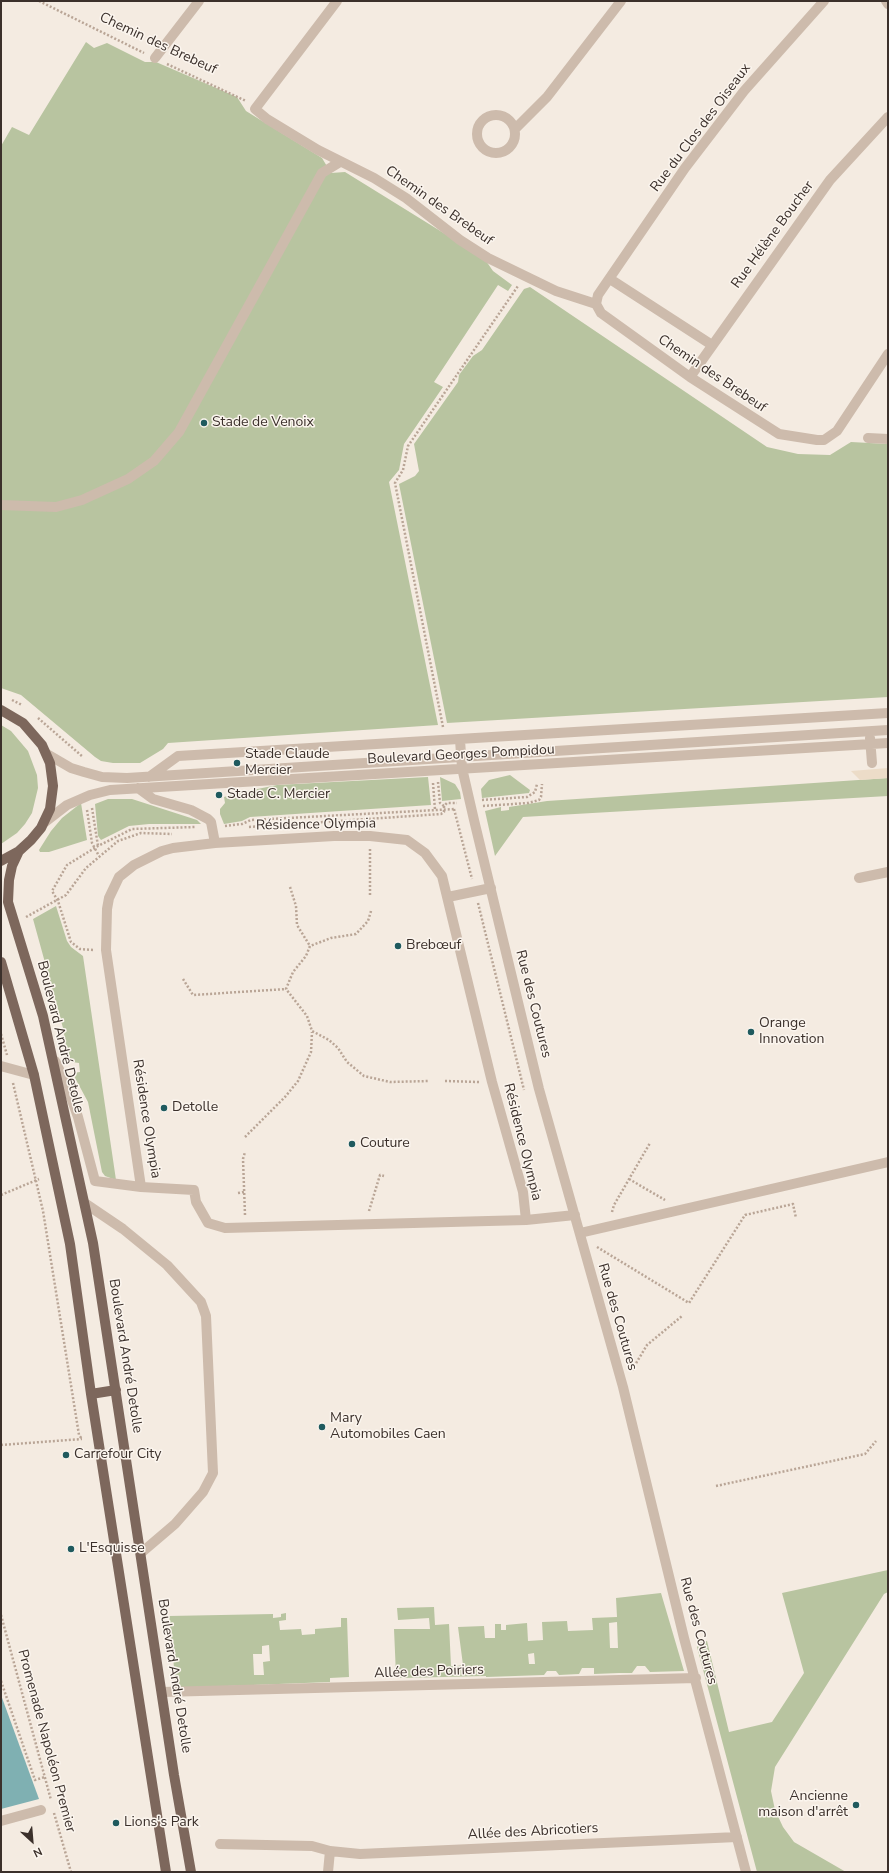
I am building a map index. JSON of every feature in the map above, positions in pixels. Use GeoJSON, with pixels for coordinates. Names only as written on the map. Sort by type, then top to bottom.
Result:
{"type":"FeatureCollection","features":[{"type":"Feature","properties":{"kind":"main road"},"geometry":{"type":"LineString","coordinates":[[1,710],[23,723],[34,733],[47,754],[52,776],[53,792],[50,809],[45,822],[31,840],[19,852],[1,861]]}},
{"type":"Feature","properties":{"kind":"main road","name":"Boulevard André Detolle"},"geometry":{"type":"LineString","coordinates":[[19,852],[9,880],[8,902],[31,972],[53,1056],[86,1204],[191,1872]]}},
{"type":"Feature","properties":{"kind":"main road"},"geometry":{"type":"LineString","coordinates":[[2,972],[34,1075],[70,1244],[90,1394],[166,1872]]}},
{"type":"Feature","properties":{"kind":"main road"},"geometry":{"type":"LineString","coordinates":[[90,1394],[116,1390]]}},
{"type":"Feature","properties":{"kind":"street"},"geometry":{"type":"LineString","coordinates":[[155,58],[199,1]]}},
{"type":"Feature","properties":{"kind":"street"},"geometry":{"type":"LineString","coordinates":[[255,108],[337,1]]}},
{"type":"Feature","properties":{"kind":"street"},"geometry":{"type":"LineString","coordinates":[[515,129],[548,97],[621,1]]}},
{"type":"Feature","properties":{"kind":"street","name":"Rue du Clos des Oiseaux"},"geometry":{"type":"LineString","coordinates":[[596,304],[598,295],[694,156],[744,91],[824,1]]}},
{"type":"Feature","properties":{"kind":"street","name":"Chemin des Brebeuf"},"geometry":{"type":"LineString","coordinates":[[255,108],[266,119],[340,162],[374,178],[406,198],[460,240],[488,258],[556,291],[596,304],[601,313],[690,377],[779,434],[824,440],[837,431],[888,354]]}},
{"type":"Feature","properties":{"kind":"street","name":"Rue Hélène Boucher"},"geometry":{"type":"LineString","coordinates":[[690,377],[830,180],[888,116]]}},
{"type":"Feature","properties":{"kind":"street"},"geometry":{"type":"LineString","coordinates":[[1,504],[56,507],[82,500],[128,478],[154,460],[179,432],[322,173],[340,162]]}},
{"type":"Feature","properties":{"kind":"street"},"geometry":{"type":"LineString","coordinates":[[610,279],[712,345]]}},
{"type":"Feature","properties":{"kind":"street"},"geometry":{"type":"LineString","coordinates":[[868,438],[888,439]]}},
{"type":"Feature","properties":{"kind":"street"},"geometry":{"type":"LineString","coordinates":[[149,777],[178,756],[888,714]]}},
{"type":"Feature","properties":{"kind":"street","name":"Boulevard Georges Pompidou"},"geometry":{"type":"LineString","coordinates":[[47,754],[71,768],[96,775],[127,778],[888,730]]}},
{"type":"Feature","properties":{"kind":"street"},"geometry":{"type":"LineString","coordinates":[[869,732],[872,764]]}},
{"type":"Feature","properties":{"kind":"street","name":"Rue des Coutures"},"geometry":{"type":"LineString","coordinates":[[460,740],[462,768],[540,1089],[624,1395],[746,1872]]}},
{"type":"Feature","properties":{"kind":"street","name":"Boulevard Georges Pompidou"},"geometry":{"type":"LineString","coordinates":[[45,822],[67,805],[90,795],[110,790],[888,743]]}},
{"type":"Feature","properties":{"kind":"street"},"geometry":{"type":"LineString","coordinates":[[138,788],[153,798],[191,810],[208,819],[211,822],[215,843]]}},
{"type":"Feature","properties":{"kind":"street","name":"Résidence Olympia"},"geometry":{"type":"LineString","coordinates":[[334,836],[370,836],[407,840],[426,853],[442,876],[448,897],[492,1082],[524,1192],[526,1220],[225,1228],[208,1223],[196,1202],[194,1190],[141,1187],[106,950],[107,909],[109,898],[119,878],[134,865],[162,851],[215,843],[334,836]]}},
{"type":"Feature","properties":{"kind":"street"},"geometry":{"type":"LineString","coordinates":[[859,878],[888,872]]}},
{"type":"Feature","properties":{"kind":"street"},"geometry":{"type":"LineString","coordinates":[[448,897],[491,888]]}},
{"type":"Feature","properties":{"kind":"street"},"geometry":{"type":"LineString","coordinates":[[53,1056],[67,1086],[78,1117],[94,1181],[141,1187]]}},
{"type":"Feature","properties":{"kind":"street"},"geometry":{"type":"LineString","coordinates":[[5,1067],[34,1075]]}},
{"type":"Feature","properties":{"kind":"street"},"geometry":{"type":"LineString","coordinates":[[580,1233],[888,1162]]}},
{"type":"Feature","properties":{"kind":"street"},"geometry":{"type":"LineString","coordinates":[[86,1204],[122,1229],[168,1265],[201,1302],[206,1316],[213,1473],[203,1492],[175,1524],[141,1553]]}},
{"type":"Feature","properties":{"kind":"street"},"geometry":{"type":"LineString","coordinates":[[526,1220],[575,1215]]}},
{"type":"Feature","properties":{"kind":"street","name":"Allée des Poiriers"},"geometry":{"type":"LineString","coordinates":[[162,1692],[696,1678]]}},
{"type":"Feature","properties":{"kind":"street"},"geometry":{"type":"LineString","coordinates":[[1,1821],[40,1810]]}},
{"type":"Feature","properties":{"kind":"street","name":"Allée des Abricotiers"},"geometry":{"type":"LineString","coordinates":[[220,1844],[312,1846],[330,1851],[360,1854],[737,1837]]}},
{"type":"Feature","properties":{"kind":"street"},"geometry":{"type":"LineString","coordinates":[[328,1872],[330,1851]]}},
{"type":"Feature","properties":{"kind":"path","name":"Chemin des Brebeuf"},"geometry":{"type":"LineString","coordinates":[[39,1],[155,58],[244,99],[255,108]]}},
{"type":"Feature","properties":{"kind":"path"},"geometry":{"type":"LineString","coordinates":[[438,729],[443,729],[395,483],[403,470],[408,446],[525,276]]}},
{"type":"Feature","properties":{"kind":"path"},"geometry":{"type":"LineString","coordinates":[[7,698],[18,702],[27,710]]}},
{"type":"Feature","properties":{"kind":"path"},"geometry":{"type":"LineString","coordinates":[[32,713],[87,761]]}},
{"type":"Feature","properties":{"kind":"path"},"geometry":{"type":"LineString","coordinates":[[438,776],[440,803],[444,808]]}},
{"type":"Feature","properties":{"kind":"path"},"geometry":{"type":"LineString","coordinates":[[432,777],[435,810]]}},
{"type":"Feature","properties":{"kind":"path"},"geometry":{"type":"LineString","coordinates":[[478,801],[527,798],[535,792],[537,784]]}},
{"type":"Feature","properties":{"kind":"path"},"geometry":{"type":"LineString","coordinates":[[480,806],[528,803],[539,800],[541,797],[542,784]]}},
{"type":"Feature","properties":{"kind":"path"},"geometry":{"type":"LineString","coordinates":[[91,802],[98,846]]}},
{"type":"Feature","properties":{"kind":"path"},"geometry":{"type":"LineString","coordinates":[[243,829],[253,825],[443,814],[444,808],[447,804],[461,802]]}},
{"type":"Feature","properties":{"kind":"path"},"geometry":{"type":"LineString","coordinates":[[220,826],[242,824],[251,820],[435,810],[444,808],[461,809]]}},
{"type":"Feature","properties":{"kind":"path"},"geometry":{"type":"LineString","coordinates":[[87,809],[94,848],[99,856]]}},
{"type":"Feature","properties":{"kind":"path"},"geometry":{"type":"LineString","coordinates":[[106,950],[80,949],[75,947],[67,932],[58,901],[52,891],[67,865],[94,848],[132,829],[198,827]]}},
{"type":"Feature","properties":{"kind":"path"},"geometry":{"type":"LineString","coordinates":[[223,830],[230,830]]}},
{"type":"Feature","properties":{"kind":"path"},"geometry":{"type":"LineString","coordinates":[[28,916],[58,901],[66,895],[86,868],[118,841],[128,836],[141,833],[178,834]]}},
{"type":"Feature","properties":{"kind":"path"},"geometry":{"type":"LineString","coordinates":[[370,836],[370,895]]}},
{"type":"Feature","properties":{"kind":"path"},"geometry":{"type":"LineString","coordinates":[[290,887],[296,906],[297,925],[310,946]]}},
{"type":"Feature","properties":{"kind":"path"},"geometry":{"type":"LineString","coordinates":[[286,989],[293,972],[306,956],[310,946],[331,938],[356,934],[368,921],[371,910]]}},
{"type":"Feature","properties":{"kind":"path"},"geometry":{"type":"LineString","coordinates":[[183,979],[193,995],[286,989]]}},
{"type":"Feature","properties":{"kind":"path"},"geometry":{"type":"LineString","coordinates":[[245,1137],[285,1097],[298,1081],[311,1052],[312,1031],[307,1016],[286,989]]}},
{"type":"Feature","properties":{"kind":"path"},"geometry":{"type":"LineString","coordinates":[[312,1031],[329,1040],[338,1048],[347,1062],[364,1076],[390,1082],[430,1081]]}},
{"type":"Feature","properties":{"kind":"path"},"geometry":{"type":"LineString","coordinates":[[1,1034],[5,1067],[38,1180],[79,1435],[82,1439],[1,1445]]}},
{"type":"Feature","properties":{"kind":"path"},"geometry":{"type":"LineString","coordinates":[[445,1081],[492,1082]]}},
{"type":"Feature","properties":{"kind":"path"},"geometry":{"type":"LineString","coordinates":[[610,1226],[609,1220],[614,1205],[650,1143]]}},
{"type":"Feature","properties":{"kind":"path"},"geometry":{"type":"LineString","coordinates":[[245,1152],[243,1158],[246,1228]]}},
{"type":"Feature","properties":{"kind":"path"},"geometry":{"type":"LineString","coordinates":[[365,1225],[380,1175],[384,1176]]}},
{"type":"Feature","properties":{"kind":"path"},"geometry":{"type":"LineString","coordinates":[[1,1195],[38,1180]]}},
{"type":"Feature","properties":{"kind":"path"},"geometry":{"type":"LineString","coordinates":[[238,1193],[244,1192]]}},
{"type":"Feature","properties":{"kind":"path"},"geometry":{"type":"LineString","coordinates":[[585,1251],[596,1247],[689,1303],[745,1215],[793,1204],[796,1218]]}},
{"type":"Feature","properties":{"kind":"path"},"geometry":{"type":"LineString","coordinates":[[634,1377],[632,1370],[647,1345],[682,1316]]}},
{"type":"Feature","properties":{"kind":"path"},"geometry":{"type":"LineString","coordinates":[[716,1486],[865,1454],[876,1441]]}},
{"type":"Feature","properties":{"kind":"path","name":"Promenade Napoléon Premier"},"geometry":{"type":"LineString","coordinates":[[1,1615],[71,1872]]}},
{"type":"Feature","properties":{"kind":"path"},"geometry":{"type":"LineString","coordinates":[[1,1681],[35,1780],[45,1777]]}},
{"type":"Feature","properties":{"kind":"green space","name":"Stade de Venoix"},"geometry":{"type":"Polygon","coordinates":[[[86,42],[94,48],[107,43],[145,62],[156,62],[237,97],[246,111],[322,158],[331,173],[345,172],[484,258],[493,271],[512,285],[508,291],[498,285],[434,382],[443,387],[404,444],[399,470],[389,482],[438,725],[168,743],[163,749],[140,763],[113,763],[101,761],[95,757],[21,695],[1,688],[1,146],[12,127],[29,135],[86,42]]]}},
{"type":"Feature","properties":{"kind":"green space"},"geometry":{"type":"Polygon","coordinates":[[[530,287],[767,447],[798,454],[830,455],[851,442],[888,444],[888,697],[447,723],[399,484],[415,476],[419,471],[414,444],[458,382],[459,375],[473,356],[482,350],[524,289],[530,287]]]}},
{"type":"Feature","properties":{"kind":"green space"},"geometry":{"type":"Polygon","coordinates":[[[1,725],[11,731],[28,751],[37,775],[38,788],[32,813],[25,824],[17,833],[1,844],[1,725]]]}},
{"type":"Feature","properties":{"kind":"green space"},"geometry":{"type":"Polygon","coordinates":[[[510,775],[530,790],[529,793],[482,798],[481,789],[489,780],[510,775]]]}},
{"type":"Feature","properties":{"kind":"green space"},"geometry":{"type":"Polygon","coordinates":[[[428,777],[431,805],[250,817],[242,821],[224,824],[220,814],[220,809],[225,803],[224,797],[277,785],[428,777]]]}},
{"type":"Feature","properties":{"kind":"green space"},"geometry":{"type":"Polygon","coordinates":[[[440,777],[455,784],[460,792],[461,799],[442,801],[440,777]]]}},
{"type":"Feature","properties":{"kind":"green space"},"geometry":{"type":"Polygon","coordinates":[[[888,778],[888,796],[523,817],[495,856],[485,811],[501,807],[501,811],[509,810],[509,807],[547,801],[888,778]]]}},
{"type":"Feature","properties":{"kind":"green space"},"geometry":{"type":"Polygon","coordinates":[[[108,799],[132,799],[197,820],[201,824],[149,824],[129,826],[101,840],[98,836],[95,804],[108,799]]]}},
{"type":"Feature","properties":{"kind":"green space"},"geometry":{"type":"Polygon","coordinates":[[[81,803],[87,840],[49,852],[40,852],[39,850],[51,831],[62,818],[81,803]]]}},
{"type":"Feature","properties":{"kind":"green space"},"geometry":{"type":"Polygon","coordinates":[[[56,906],[67,941],[71,947],[83,956],[116,1180],[105,1176],[102,1172],[88,1102],[73,1073],[80,1072],[79,1063],[72,1062],[68,1058],[63,1028],[33,919],[56,906]]]}},
{"type":"Feature","properties":{"kind":"green space"},"geometry":{"type":"Polygon","coordinates":[[[888,1570],[888,1592],[884,1594],[775,1767],[771,1791],[775,1810],[783,1827],[794,1842],[846,1872],[757,1872],[697,1647],[700,1643],[707,1641],[729,1732],[772,1722],[804,1673],[782,1593],[888,1570]]]}},
{"type":"Feature","properties":{"kind":"green space"},"geometry":{"type":"Polygon","coordinates":[[[661,1593],[684,1671],[650,1672],[645,1666],[637,1666],[632,1673],[594,1674],[594,1668],[582,1668],[579,1674],[559,1675],[556,1671],[547,1671],[544,1675],[486,1677],[401,1678],[396,1675],[394,1629],[430,1629],[429,1618],[398,1620],[397,1608],[434,1607],[435,1625],[449,1624],[451,1666],[457,1666],[463,1665],[458,1627],[484,1626],[485,1638],[495,1638],[495,1624],[501,1624],[501,1630],[506,1630],[506,1625],[527,1623],[528,1641],[543,1640],[542,1622],[567,1621],[568,1631],[593,1630],[592,1618],[617,1617],[616,1598],[661,1593]],[[617,1622],[609,1623],[610,1648],[618,1648],[617,1622]],[[534,1653],[528,1654],[529,1664],[535,1664],[534,1653]]]}},
{"type":"Feature","properties":{"kind":"green space"},"geometry":{"type":"Polygon","coordinates":[[[286,1613],[286,1620],[279,1621],[280,1630],[301,1629],[302,1635],[315,1634],[315,1629],[341,1627],[341,1618],[347,1618],[349,1677],[330,1678],[330,1682],[176,1688],[169,1616],[273,1614],[273,1618],[281,1617],[281,1614],[286,1613]],[[269,1645],[262,1646],[262,1654],[253,1654],[254,1675],[264,1675],[263,1662],[270,1661],[269,1645]]]}},
{"type":"Feature","properties":{"kind":"shaded area"},"geometry":{"type":"Polygon","coordinates":[[[888,768],[888,778],[860,780],[851,771],[888,768]]]}},
{"type":"Feature","properties":{"kind":"water"},"geometry":{"type":"Polygon","coordinates":[[[1,1695],[39,1799],[1,1809],[1,1695]]]}},
{"type":"Feature","properties":{"kind":"place","name":"Stade de Venoix"},"geometry":{"type":"Point","coordinates":[204,423]}},
{"type":"Feature","properties":{"kind":"place","name":"Stade Claude Mercier"},"geometry":{"type":"Point","coordinates":[237,763]}},
{"type":"Feature","properties":{"kind":"place","name":"Stade C. Mercier"},"geometry":{"type":"Point","coordinates":[219,795]}},
{"type":"Feature","properties":{"kind":"place","name":"Brebœuf"},"geometry":{"type":"Point","coordinates":[398,946]}},
{"type":"Feature","properties":{"kind":"place","name":"Orange Innovation"},"geometry":{"type":"Point","coordinates":[751,1032]}},
{"type":"Feature","properties":{"kind":"place","name":"Detolle"},"geometry":{"type":"Point","coordinates":[164,1108]}},
{"type":"Feature","properties":{"kind":"place","name":"Couture"},"geometry":{"type":"Point","coordinates":[352,1144]}},
{"type":"Feature","properties":{"kind":"place","name":"Mary Automobiles Caen"},"geometry":{"type":"Point","coordinates":[322,1427]}},
{"type":"Feature","properties":{"kind":"place","name":"Carrefour City"},"geometry":{"type":"Point","coordinates":[66,1455]}},
{"type":"Feature","properties":{"kind":"place","name":"L'Esquisse"},"geometry":{"type":"Point","coordinates":[71,1549]}},
{"type":"Feature","properties":{"kind":"place","name":"Ancienne maison d'arrêt"},"geometry":{"type":"Point","coordinates":[856,1805]}},
{"type":"Feature","properties":{"kind":"place","name":"Lions's Park"},"geometry":{"type":"Point","coordinates":[116,1823]}}]}
